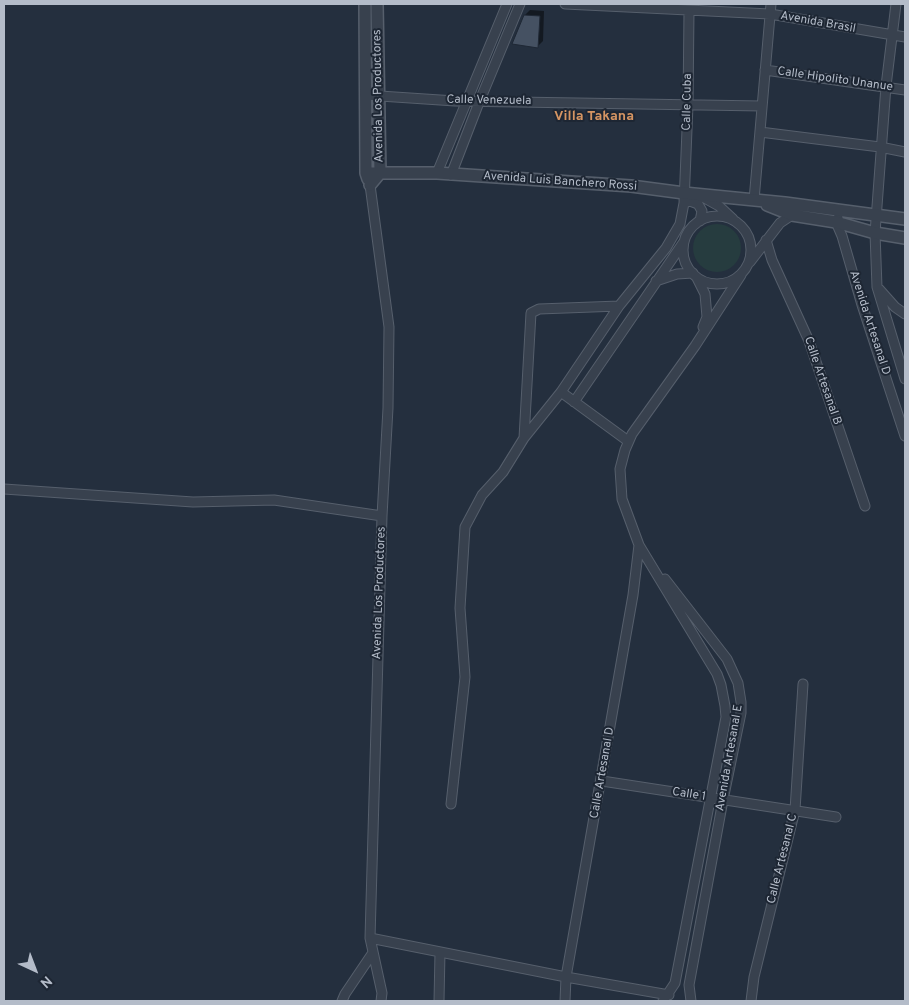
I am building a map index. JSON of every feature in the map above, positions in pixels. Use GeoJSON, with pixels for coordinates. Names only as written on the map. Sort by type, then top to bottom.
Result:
{"type":"FeatureCollection","features":[{"type":"Feature","properties":{"kind":"street","name":"Avenida Los Productores"},"geometry":{"type":"LineString","coordinates":[[365,4],[366,173],[370,185],[388,327],[388,408],[382,516],[370,938],[382,993],[381,1001]]}},
{"type":"Feature","properties":{"kind":"street","name":"Avenida Los Productores"},"geometry":{"type":"LineString","coordinates":[[370,185],[380,173],[377,4]]}},
{"type":"Feature","properties":{"kind":"street"},"geometry":{"type":"LineString","coordinates":[[437,173],[507,4]]}},
{"type":"Feature","properties":{"kind":"street"},"geometry":{"type":"LineString","coordinates":[[451,175],[479,101],[520,4]]}},
{"type":"Feature","properties":{"kind":"street","name":"Avenida Brasil"},"geometry":{"type":"LineString","coordinates":[[565,4],[770,14],[905,37]]}},
{"type":"Feature","properties":{"kind":"street"},"geometry":{"type":"LineString","coordinates":[[754,200],[771,4]]}},
{"type":"Feature","properties":{"kind":"street","name":"Avenida Artesanal D"},"geometry":{"type":"LineString","coordinates":[[896,4],[880,147],[875,233],[877,287],[903,366],[905,378]]}},
{"type":"Feature","properties":{"kind":"street","name":"Calle Cuba"},"geometry":{"type":"LineString","coordinates":[[451,804],[465,677],[460,608],[465,527],[482,496],[503,472],[524,438],[562,392],[619,306],[666,248],[680,224],[684,198],[688,105],[689,11]]}},
{"type":"Feature","properties":{"kind":"street","name":"Calle Hipolito Unanue"},"geometry":{"type":"LineString","coordinates":[[765,70],[905,90]]}},
{"type":"Feature","properties":{"kind":"street","name":"Calle Venezuela"},"geometry":{"type":"LineString","coordinates":[[365,95],[466,101],[762,106]]}},
{"type":"Feature","properties":{"kind":"street"},"geometry":{"type":"LineString","coordinates":[[760,132],[880,147],[905,152]]}},
{"type":"Feature","properties":{"kind":"street","name":"Avenida Luis Banchero Rossi"},"geometry":{"type":"LineString","coordinates":[[366,173],[437,173],[631,186],[684,198],[754,200],[875,233],[905,238]]}},
{"type":"Feature","properties":{"kind":"street"},"geometry":{"type":"LineString","coordinates":[[699,199],[719,206],[744,229],[751,247],[751,257],[747,266]]}},
{"type":"Feature","properties":{"kind":"street"},"geometry":{"type":"LineString","coordinates":[[699,199],[702,220]]}},
{"type":"Feature","properties":{"kind":"street"},"geometry":{"type":"LineString","coordinates":[[574,402],[692,228],[719,206],[740,199]]}},
{"type":"Feature","properties":{"kind":"street"},"geometry":{"type":"LineString","coordinates":[[696,346],[741,274],[780,223],[794,210]]}},
{"type":"Feature","properties":{"kind":"street","name":"Avenida Luis Banchero Rossi"},"geometry":{"type":"LineString","coordinates":[[794,210],[841,211],[905,220]]}},
{"type":"Feature","properties":{"kind":"street"},"geometry":{"type":"LineString","coordinates":[[836,222],[841,211]]}},
{"type":"Feature","properties":{"kind":"street"},"geometry":{"type":"LineString","coordinates":[[702,220],[721,216],[737,222]]}},
{"type":"Feature","properties":{"kind":"street","name":"Avenida Artesanal D"},"geometry":{"type":"LineString","coordinates":[[836,222],[905,436]]}},
{"type":"Feature","properties":{"kind":"street"},"geometry":{"type":"LineString","coordinates":[[686,237],[684,256],[687,266],[705,282],[714,284],[724,283],[733,280],[741,274]]}},
{"type":"Feature","properties":{"kind":"street","name":"Calle Artesanal B"},"geometry":{"type":"LineString","coordinates":[[766,240],[772,260],[809,341],[865,506]]}},
{"type":"Feature","properties":{"kind":"street"},"geometry":{"type":"LineString","coordinates":[[757,253],[772,260]]}},
{"type":"Feature","properties":{"kind":"street"},"geometry":{"type":"LineString","coordinates":[[656,282],[677,274],[695,275]]}},
{"type":"Feature","properties":{"kind":"street"},"geometry":{"type":"LineString","coordinates":[[695,275],[705,294],[707,317],[696,346]]}},
{"type":"Feature","properties":{"kind":"street"},"geometry":{"type":"LineString","coordinates":[[877,287],[895,307],[905,314]]}},
{"type":"Feature","properties":{"kind":"street"},"geometry":{"type":"LineString","coordinates":[[524,438],[531,313],[539,309],[619,306]]}},
{"type":"Feature","properties":{"kind":"street","name":"Avenida Artesanal E"},"geometry":{"type":"LineString","coordinates":[[666,998],[675,983],[726,717],[721,685],[711,664],[639,545],[622,499],[620,469],[628,441],[696,346]]}},
{"type":"Feature","properties":{"kind":"street"},"geometry":{"type":"LineString","coordinates":[[562,392],[628,441]]}},
{"type":"Feature","properties":{"kind":"street"},"geometry":{"type":"LineString","coordinates":[[4,489],[192,502],[274,500],[382,516]]}},
{"type":"Feature","properties":{"kind":"street","name":"Avenida Artesanal E"},"geometry":{"type":"LineString","coordinates":[[639,545],[727,659],[738,683],[741,713],[689,985],[691,1001]]}},
{"type":"Feature","properties":{"kind":"street","name":"Calle Artesanal D"},"geometry":{"type":"LineString","coordinates":[[565,1001],[566,977],[602,781],[633,595],[639,545]]}},
{"type":"Feature","properties":{"kind":"street","name":"Calle Artesanal C"},"geometry":{"type":"LineString","coordinates":[[751,1001],[754,977],[795,810],[803,684]]}},
{"type":"Feature","properties":{"kind":"street","name":"Calle 1"},"geometry":{"type":"LineString","coordinates":[[602,781],[836,817]]}},
{"type":"Feature","properties":{"kind":"street"},"geometry":{"type":"LineString","coordinates":[[370,938],[666,998]]}},
{"type":"Feature","properties":{"kind":"street"},"geometry":{"type":"LineString","coordinates":[[439,1001],[440,952]]}},
{"type":"Feature","properties":{"kind":"street"},"geometry":{"type":"LineString","coordinates":[[342,1001],[372,954]]}},
{"type":"Feature","properties":{"kind":"green space"},"geometry":{"type":"Polygon","coordinates":[[[712,224],[722,224],[731,228],[737,234],[740,239],[740,257],[731,268],[722,272],[712,272],[703,268],[697,262],[693,253],[693,243],[697,234],[703,228],[712,224]]]}},
{"type":"Feature","properties":{"kind":"building"},"geometry":{"type":"Polygon","coordinates":[[[524,15],[540,16],[538,48],[512,44],[524,15]]]}},
{"type":"Feature","properties":{"kind":"district","name":"Villa Takana"},"geometry":{"type":"Point","coordinates":[594,117]}}]}
